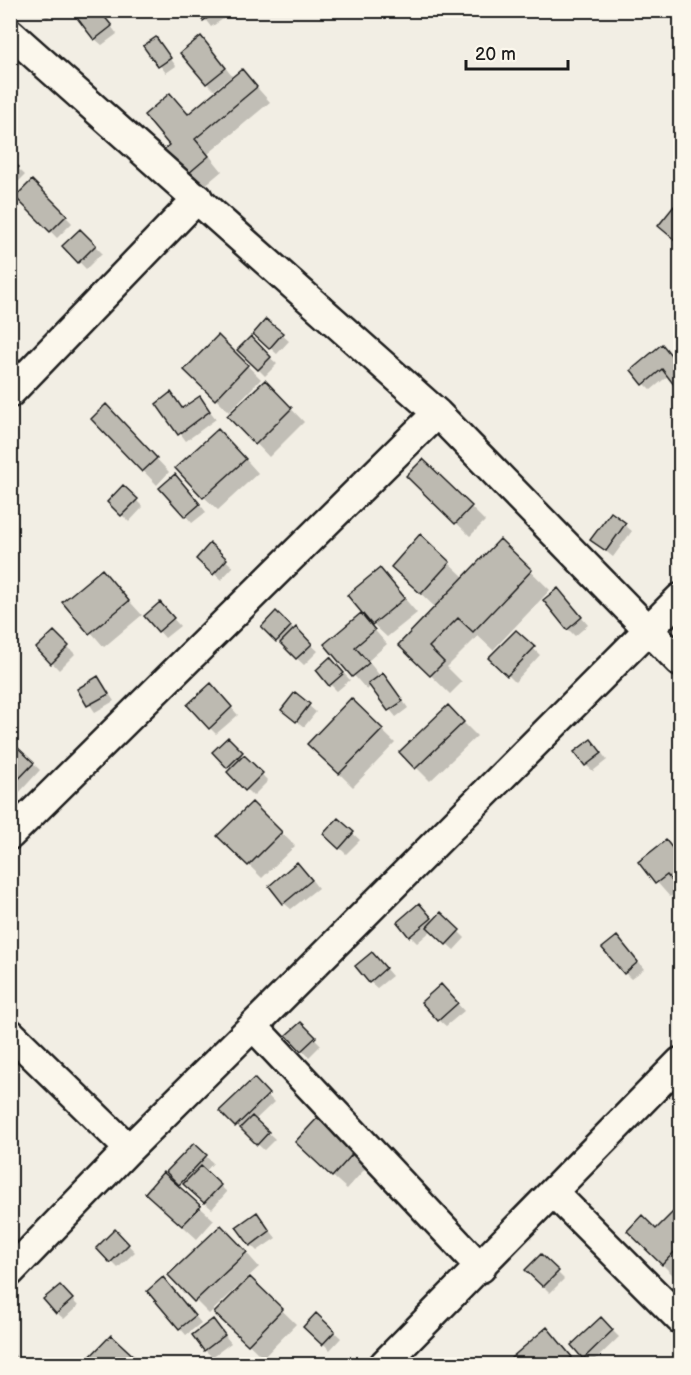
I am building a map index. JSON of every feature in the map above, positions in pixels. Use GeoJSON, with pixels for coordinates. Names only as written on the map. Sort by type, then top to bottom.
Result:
{"type":"FeatureCollection","features":[{"type":"Feature","properties":{"kind":"street"},"geometry":{"type":"LineString","coordinates":[[10,33],[437,413],[681,662]]}},
{"type":"Feature","properties":{"kind":"street"},"geometry":{"type":"LineString","coordinates":[[10,393],[198,198]]}},
{"type":"Feature","properties":{"kind":"street"},"geometry":{"type":"LineString","coordinates":[[10,835],[437,413]]}},
{"type":"Feature","properties":{"kind":"street"},"geometry":{"type":"LineString","coordinates":[[10,1272],[129,1149],[681,598]]}},
{"type":"Feature","properties":{"kind":"street"},"geometry":{"type":"LineString","coordinates":[[253,1026],[481,1268]]}},
{"type":"Feature","properties":{"kind":"street"},"geometry":{"type":"LineString","coordinates":[[10,1033],[129,1149]]}},
{"type":"Feature","properties":{"kind":"street"},"geometry":{"type":"LineString","coordinates":[[384,1365],[681,1062]]}},
{"type":"Feature","properties":{"kind":"street"},"geometry":{"type":"LineString","coordinates":[[554,1193],[681,1319]]}},
{"type":"Feature","properties":{"kind":"building"},"geometry":{"type":"Polygon","coordinates":[[[71,10],[99,10],[112,26],[94,40],[71,10]]]}},
{"type":"Feature","properties":{"kind":"building"},"geometry":{"type":"Polygon","coordinates":[[[196,10],[220,10],[203,21],[196,10]]]}},
{"type":"Feature","properties":{"kind":"building"},"geometry":{"type":"Polygon","coordinates":[[[201,36],[226,68],[206,84],[180,53],[201,36]]]}},
{"type":"Feature","properties":{"kind":"building"},"geometry":{"type":"Polygon","coordinates":[[[156,37],[171,58],[158,67],[143,46],[156,37]]]}},
{"type":"Feature","properties":{"kind":"building"},"geometry":{"type":"Polygon","coordinates":[[[242,69],[257,87],[195,139],[209,156],[182,179],[160,153],[169,145],[144,115],[170,93],[188,114],[242,69]]]}},
{"type":"Feature","properties":{"kind":"building"},"geometry":{"type":"Polygon","coordinates":[[[10,159],[19,167],[10,176],[10,159]]]}},
{"type":"Feature","properties":{"kind":"building"},"geometry":{"type":"Polygon","coordinates":[[[32,180],[67,215],[50,232],[15,197],[32,180]]]}},
{"type":"Feature","properties":{"kind":"building"},"geometry":{"type":"Polygon","coordinates":[[[674,206],[680,211],[680,235],[676,241],[658,226],[674,206]]]}},
{"type":"Feature","properties":{"kind":"building"},"geometry":{"type":"Polygon","coordinates":[[[80,229],[96,245],[78,263],[62,246],[80,229]]]}},
{"type":"Feature","properties":{"kind":"building"},"geometry":{"type":"Polygon","coordinates":[[[266,319],[283,333],[269,349],[253,334],[266,319]]]}},
{"type":"Feature","properties":{"kind":"building"},"geometry":{"type":"Polygon","coordinates":[[[218,335],[248,365],[215,400],[184,370],[218,335]]]}},
{"type":"Feature","properties":{"kind":"building"},"geometry":{"type":"Polygon","coordinates":[[[251,336],[271,357],[258,370],[237,350],[251,336]]]}},
{"type":"Feature","properties":{"kind":"building"},"geometry":{"type":"Polygon","coordinates":[[[662,344],[680,366],[678,390],[662,369],[643,385],[631,370],[662,344]]]}},
{"type":"Feature","properties":{"kind":"building"},"geometry":{"type":"Polygon","coordinates":[[[265,380],[292,408],[255,445],[227,416],[265,380]]]}},
{"type":"Feature","properties":{"kind":"building"},"geometry":{"type":"Polygon","coordinates":[[[171,392],[182,408],[200,396],[210,411],[178,435],[156,404],[171,392]]]}},
{"type":"Feature","properties":{"kind":"building"},"geometry":{"type":"Polygon","coordinates":[[[106,404],[157,458],[142,472],[91,419],[106,404]]]}},
{"type":"Feature","properties":{"kind":"building"},"geometry":{"type":"Polygon","coordinates":[[[218,429],[246,459],[203,498],[175,468],[218,429]]]}},
{"type":"Feature","properties":{"kind":"building"},"geometry":{"type":"Polygon","coordinates":[[[423,459],[472,506],[455,524],[406,476],[423,459]]]}},
{"type":"Feature","properties":{"kind":"building"},"geometry":{"type":"Polygon","coordinates":[[[175,474],[200,504],[185,517],[159,488],[175,474]]]}},
{"type":"Feature","properties":{"kind":"building"},"geometry":{"type":"Polygon","coordinates":[[[123,485],[138,499],[121,516],[107,502],[123,485]]]}},
{"type":"Feature","properties":{"kind":"building"},"geometry":{"type":"Polygon","coordinates":[[[611,512],[626,523],[606,551],[590,540],[611,512]]]}},
{"type":"Feature","properties":{"kind":"building"},"geometry":{"type":"Polygon","coordinates":[[[420,534],[450,562],[421,594],[391,567],[420,534]]]}},
{"type":"Feature","properties":{"kind":"building"},"geometry":{"type":"Polygon","coordinates":[[[500,539],[532,570],[473,632],[458,618],[429,647],[444,662],[430,676],[398,645],[500,539]]]}},
{"type":"Feature","properties":{"kind":"building"},"geometry":{"type":"Polygon","coordinates":[[[210,543],[227,559],[213,575],[196,559],[210,543]]]}},
{"type":"Feature","properties":{"kind":"building"},"geometry":{"type":"Polygon","coordinates":[[[380,568],[405,598],[372,625],[347,595],[380,568]]]}},
{"type":"Feature","properties":{"kind":"building"},"geometry":{"type":"Polygon","coordinates":[[[102,569],[129,601],[89,634],[62,602],[102,569]]]}},
{"type":"Feature","properties":{"kind":"building"},"geometry":{"type":"Polygon","coordinates":[[[558,588],[582,617],[567,630],[543,600],[558,588]]]}},
{"type":"Feature","properties":{"kind":"building"},"geometry":{"type":"Polygon","coordinates":[[[160,602],[174,618],[158,632],[144,616],[160,602]]]}},
{"type":"Feature","properties":{"kind":"building"},"geometry":{"type":"Polygon","coordinates":[[[276,611],[291,626],[276,642],[261,627],[276,611]]]}},
{"type":"Feature","properties":{"kind":"building"},"geometry":{"type":"Polygon","coordinates":[[[361,613],[375,630],[355,647],[369,663],[352,677],[324,644],[361,613]]]}},
{"type":"Feature","properties":{"kind":"building"},"geometry":{"type":"Polygon","coordinates":[[[296,627],[312,644],[296,659],[280,643],[296,627]]]}},
{"type":"Feature","properties":{"kind":"building"},"geometry":{"type":"Polygon","coordinates":[[[516,630],[535,647],[507,676],[488,658],[516,630]]]}},
{"type":"Feature","properties":{"kind":"building"},"geometry":{"type":"Polygon","coordinates":[[[54,631],[69,646],[51,664],[36,648],[54,631]]]}},
{"type":"Feature","properties":{"kind":"building"},"geometry":{"type":"Polygon","coordinates":[[[330,657],[344,673],[329,686],[316,670],[330,657]]]}},
{"type":"Feature","properties":{"kind":"building"},"geometry":{"type":"Polygon","coordinates":[[[383,673],[403,701],[388,711],[368,684],[383,673]]]}},
{"type":"Feature","properties":{"kind":"building"},"geometry":{"type":"Polygon","coordinates":[[[98,676],[109,694],[87,706],[77,689],[98,676]]]}},
{"type":"Feature","properties":{"kind":"building"},"geometry":{"type":"Polygon","coordinates":[[[211,683],[232,707],[209,729],[187,705],[211,683]]]}},
{"type":"Feature","properties":{"kind":"building"},"geometry":{"type":"Polygon","coordinates":[[[295,692],[310,704],[296,722],[281,710],[295,692]]]}},
{"type":"Feature","properties":{"kind":"building"},"geometry":{"type":"Polygon","coordinates":[[[351,698],[383,729],[339,774],[307,744],[351,698]]]}},
{"type":"Feature","properties":{"kind":"building"},"geometry":{"type":"Polygon","coordinates":[[[448,705],[464,722],[415,769],[399,752],[448,705]]]}},
{"type":"Feature","properties":{"kind":"building"},"geometry":{"type":"Polygon","coordinates":[[[228,737],[243,752],[227,768],[212,752],[228,737]]]}},
{"type":"Feature","properties":{"kind":"building"},"geometry":{"type":"Polygon","coordinates":[[[591,739],[602,753],[585,766],[574,752],[591,739]]]}},
{"type":"Feature","properties":{"kind":"building"},"geometry":{"type":"Polygon","coordinates":[[[16,746],[34,763],[10,788],[10,752],[16,746]]]}},
{"type":"Feature","properties":{"kind":"building"},"geometry":{"type":"Polygon","coordinates":[[[244,755],[263,773],[245,791],[227,772],[244,755]]]}},
{"type":"Feature","properties":{"kind":"building"},"geometry":{"type":"Polygon","coordinates":[[[252,802],[282,832],[248,866],[217,836],[252,802]]]}},
{"type":"Feature","properties":{"kind":"building"},"geometry":{"type":"Polygon","coordinates":[[[338,818],[354,832],[339,849],[323,834],[338,818]]]}},
{"type":"Feature","properties":{"kind":"building"},"geometry":{"type":"Polygon","coordinates":[[[666,840],[680,858],[680,891],[667,875],[655,884],[638,862],[666,840]]]}},
{"type":"Feature","properties":{"kind":"building"},"geometry":{"type":"Polygon","coordinates":[[[297,862],[312,880],[283,904],[269,886],[297,862]]]}},
{"type":"Feature","properties":{"kind":"building"},"geometry":{"type":"Polygon","coordinates":[[[419,903],[432,918],[409,937],[397,922],[419,903]]]}},
{"type":"Feature","properties":{"kind":"building"},"geometry":{"type":"Polygon","coordinates":[[[441,912],[460,930],[446,945],[427,927],[441,912]]]}},
{"type":"Feature","properties":{"kind":"building"},"geometry":{"type":"Polygon","coordinates":[[[617,936],[638,962],[624,974],[602,948],[617,936]]]}},
{"type":"Feature","properties":{"kind":"building"},"geometry":{"type":"Polygon","coordinates":[[[372,952],[386,968],[369,983],[355,966],[372,952]]]}},
{"type":"Feature","properties":{"kind":"building"},"geometry":{"type":"Polygon","coordinates":[[[441,984],[458,1003],[438,1021],[421,1002],[441,984]]]}},
{"type":"Feature","properties":{"kind":"building"},"geometry":{"type":"Polygon","coordinates":[[[301,1022],[316,1037],[301,1051],[286,1035],[301,1022]]]}},
{"type":"Feature","properties":{"kind":"building"},"geometry":{"type":"Polygon","coordinates":[[[254,1078],[269,1094],[235,1127],[219,1111],[254,1078]]]}},
{"type":"Feature","properties":{"kind":"building"},"geometry":{"type":"Polygon","coordinates":[[[322,1113],[359,1147],[332,1177],[295,1142],[322,1113]]]}},
{"type":"Feature","properties":{"kind":"building"},"geometry":{"type":"Polygon","coordinates":[[[252,1116],[269,1132],[257,1145],[240,1128],[252,1116]]]}},
{"type":"Feature","properties":{"kind":"building"},"geometry":{"type":"Polygon","coordinates":[[[194,1143],[207,1155],[179,1185],[166,1172],[194,1143]]]}},
{"type":"Feature","properties":{"kind":"building"},"geometry":{"type":"Polygon","coordinates":[[[201,1166],[221,1185],[204,1203],[183,1184],[201,1166]]]}},
{"type":"Feature","properties":{"kind":"building"},"geometry":{"type":"Polygon","coordinates":[[[163,1172],[201,1206],[182,1226],[145,1193],[163,1172]]]}},
{"type":"Feature","properties":{"kind":"building"},"geometry":{"type":"Polygon","coordinates":[[[675,1210],[680,1215],[680,1246],[662,1265],[627,1231],[642,1215],[656,1229],[675,1210]]]}},
{"type":"Feature","properties":{"kind":"building"},"geometry":{"type":"Polygon","coordinates":[[[257,1212],[270,1231],[250,1246],[236,1227],[257,1212]]]}},
{"type":"Feature","properties":{"kind":"building"},"geometry":{"type":"Polygon","coordinates":[[[221,1225],[247,1252],[194,1302],[168,1275],[221,1225]]]}},
{"type":"Feature","properties":{"kind":"building"},"geometry":{"type":"Polygon","coordinates":[[[115,1229],[129,1244],[110,1263],[96,1248],[115,1229]]]}},
{"type":"Feature","properties":{"kind":"building"},"geometry":{"type":"Polygon","coordinates":[[[541,1254],[559,1271],[543,1287],[525,1270],[541,1254]]]}},
{"type":"Feature","properties":{"kind":"building"},"geometry":{"type":"Polygon","coordinates":[[[163,1277],[195,1316],[179,1329],[147,1291],[163,1277]]]}},
{"type":"Feature","properties":{"kind":"building"},"geometry":{"type":"Polygon","coordinates":[[[250,1277],[283,1309],[248,1345],[214,1313],[250,1277]]]}},
{"type":"Feature","properties":{"kind":"building"},"geometry":{"type":"Polygon","coordinates":[[[60,1285],[73,1299],[56,1314],[43,1299],[60,1285]]]}},
{"type":"Feature","properties":{"kind":"building"},"geometry":{"type":"Polygon","coordinates":[[[316,1313],[335,1331],[322,1345],[303,1327],[316,1313]]]}},
{"type":"Feature","properties":{"kind":"building"},"geometry":{"type":"Polygon","coordinates":[[[601,1317],[613,1330],[583,1359],[571,1345],[601,1317]]]}},
{"type":"Feature","properties":{"kind":"building"},"geometry":{"type":"Polygon","coordinates":[[[213,1319],[225,1335],[204,1351],[192,1335],[213,1319]]]}},
{"type":"Feature","properties":{"kind":"building"},"geometry":{"type":"Polygon","coordinates":[[[547,1327],[572,1357],[564,1364],[517,1364],[511,1358],[547,1327]]]}},
{"type":"Feature","properties":{"kind":"building"},"geometry":{"type":"Polygon","coordinates":[[[111,1335],[140,1362],[137,1364],[83,1364],[111,1335]]]}}]}
